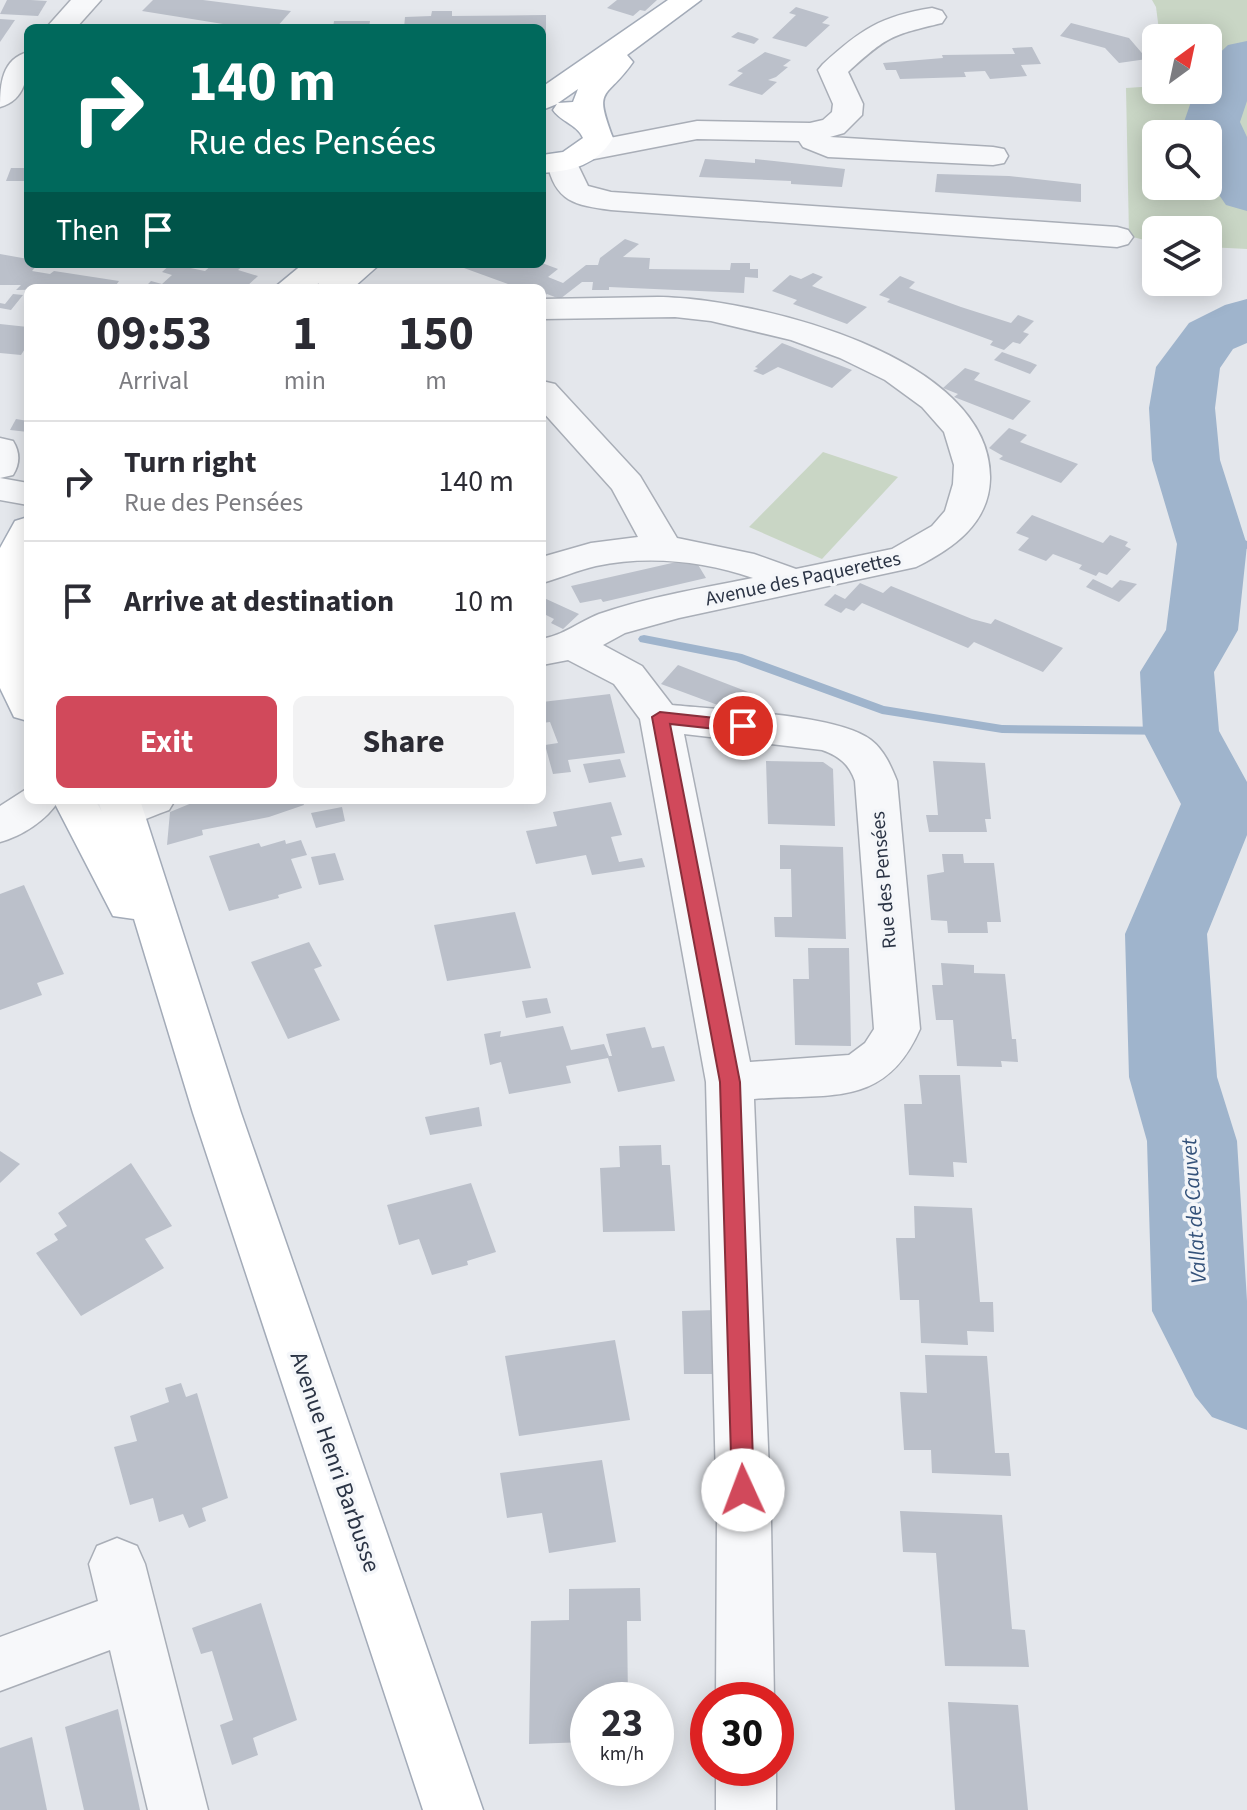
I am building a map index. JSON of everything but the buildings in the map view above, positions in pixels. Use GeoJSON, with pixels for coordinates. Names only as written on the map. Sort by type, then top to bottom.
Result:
{"type":"FeatureCollection","features":[{"type":"Feature","properties":{"kind":"main road"},"geometry":{"type":"LineString","coordinates":[[546,101],[677,8]]}},
{"type":"Feature","properties":{"kind":"main road"},"geometry":{"type":"LineString","coordinates":[[575,144],[589,94],[595,86],[677,8]]}},
{"type":"Feature","properties":{"kind":"main road"},"geometry":{"type":"LineString","coordinates":[[546,105],[563,109],[575,144]]}},
{"type":"Feature","properties":{"kind":"main road"},"geometry":{"type":"LineString","coordinates":[[24,537],[15,556],[5,652],[24,697]]}},
{"type":"Feature","properties":{"kind":"main road","name":"Avenue Henri Barbusse"},"geometry":{"type":"LineString","coordinates":[[111,807],[453,1810]]}},
{"type":"Feature","properties":{"kind":"street"},"geometry":{"type":"LineString","coordinates":[[64,24],[87,0]]}},
{"type":"Feature","properties":{"kind":"street"},"geometry":{"type":"LineString","coordinates":[[932,17],[898,21],[880,28],[833,70],[848,104],[847,115],[833,127],[810,132],[697,130],[575,144],[566,183],[576,192],[611,201],[1117,237]]}},
{"type":"Feature","properties":{"kind":"street"},"geometry":{"type":"LineString","coordinates":[[0,98],[24,66]]}},
{"type":"Feature","properties":{"kind":"street"},"geometry":{"type":"LineString","coordinates":[[0,109],[24,108]]}},
{"type":"Feature","properties":{"kind":"street"},"geometry":{"type":"LineString","coordinates":[[810,132],[814,141],[828,148],[993,156]]}},
{"type":"Feature","properties":{"kind":"street","name":"Avenue des Paquerettes"},"geometry":{"type":"LineString","coordinates":[[546,309],[677,307],[751,318],[831,340],[925,391],[950,412],[966,436],[972,460],[971,498],[956,524],[936,543],[903,559],[676,606],[611,624],[557,649]]}},
{"type":"Feature","properties":{"kind":"street"},"geometry":{"type":"LineString","coordinates":[[546,394],[627,484],[663,547]]}},
{"type":"Feature","properties":{"kind":"street"},"geometry":{"type":"LineString","coordinates":[[6,466],[24,489]]}},
{"type":"Feature","properties":{"kind":"street"},"geometry":{"type":"LineString","coordinates":[[546,570],[600,552],[630,547],[663,547],[702,551],[774,571],[790,583]]}},
{"type":"Feature","properties":{"kind":"street"},"geometry":{"type":"LineString","coordinates":[[557,649],[628,675],[660,717],[730,1082],[744,1522],[745,1682]]}},
{"type":"Feature","properties":{"kind":"street","name":"Rue des Pensées"},"geometry":{"type":"LineString","coordinates":[[660,717],[826,736],[849,743],[864,755],[876,781],[897,1029],[890,1048],[870,1067],[856,1073],[730,1082]]}},
{"type":"Feature","properties":{"kind":"street"},"geometry":{"type":"LineString","coordinates":[[0,827],[32,804]]}},
{"type":"Feature","properties":{"kind":"street"},"geometry":{"type":"LineString","coordinates":[[0,1664],[123,1590],[178,1810]]}},
{"type":"Feature","properties":{"kind":"street"},"geometry":{"type":"LineString","coordinates":[[746,1786],[746,1810]]}},
{"type":"Feature","properties":{"kind":"green space"},"geometry":{"type":"Polygon","coordinates":[[[1152,0],[1247,0],[1247,249],[1222,248],[1222,216],[1142,216],[1142,239],[1129,236],[1126,88],[1142,87],[1142,104],[1222,104],[1222,24],[1158,24],[1152,0]]]}},
{"type":"Feature","properties":{"kind":"green space"},"geometry":{"type":"Polygon","coordinates":[[[823,452],[898,477],[822,559],[749,527],[823,452]]]}},
{"type":"Feature","properties":{"kind":"waterway","name":"Vallat de Cauvet"},"geometry":{"type":"LineString","coordinates":[[1247,57],[1228,75],[1212,122],[1236,177],[1247,193]]}},
{"type":"Feature","properties":{"kind":"waterway","name":"Vallat de Cauvet"},"geometry":{"type":"LineString","coordinates":[[1247,318],[1211,336],[1188,367],[1182,408],[1186,460],[1212,544],[1202,630],[1177,672],[1181,731],[1220,804],[1166,934],[1173,1077],[1192,1141],[1200,1311],[1229,1366],[1247,1387]]}},
{"type":"Feature","properties":{"kind":"waterway"},"geometry":{"type":"LineString","coordinates":[[1208,531],[1247,545]]}},
{"type":"Feature","properties":{"kind":"waterway"},"geometry":{"type":"LineString","coordinates":[[644,639],[738,657],[882,710],[1002,729],[1181,731]]}},
{"type":"Feature","properties":{"kind":"route"},"geometry":{"type":"LineString","coordinates":[[743,726],[660,717],[730,1082],[743,1490]]}}]}
